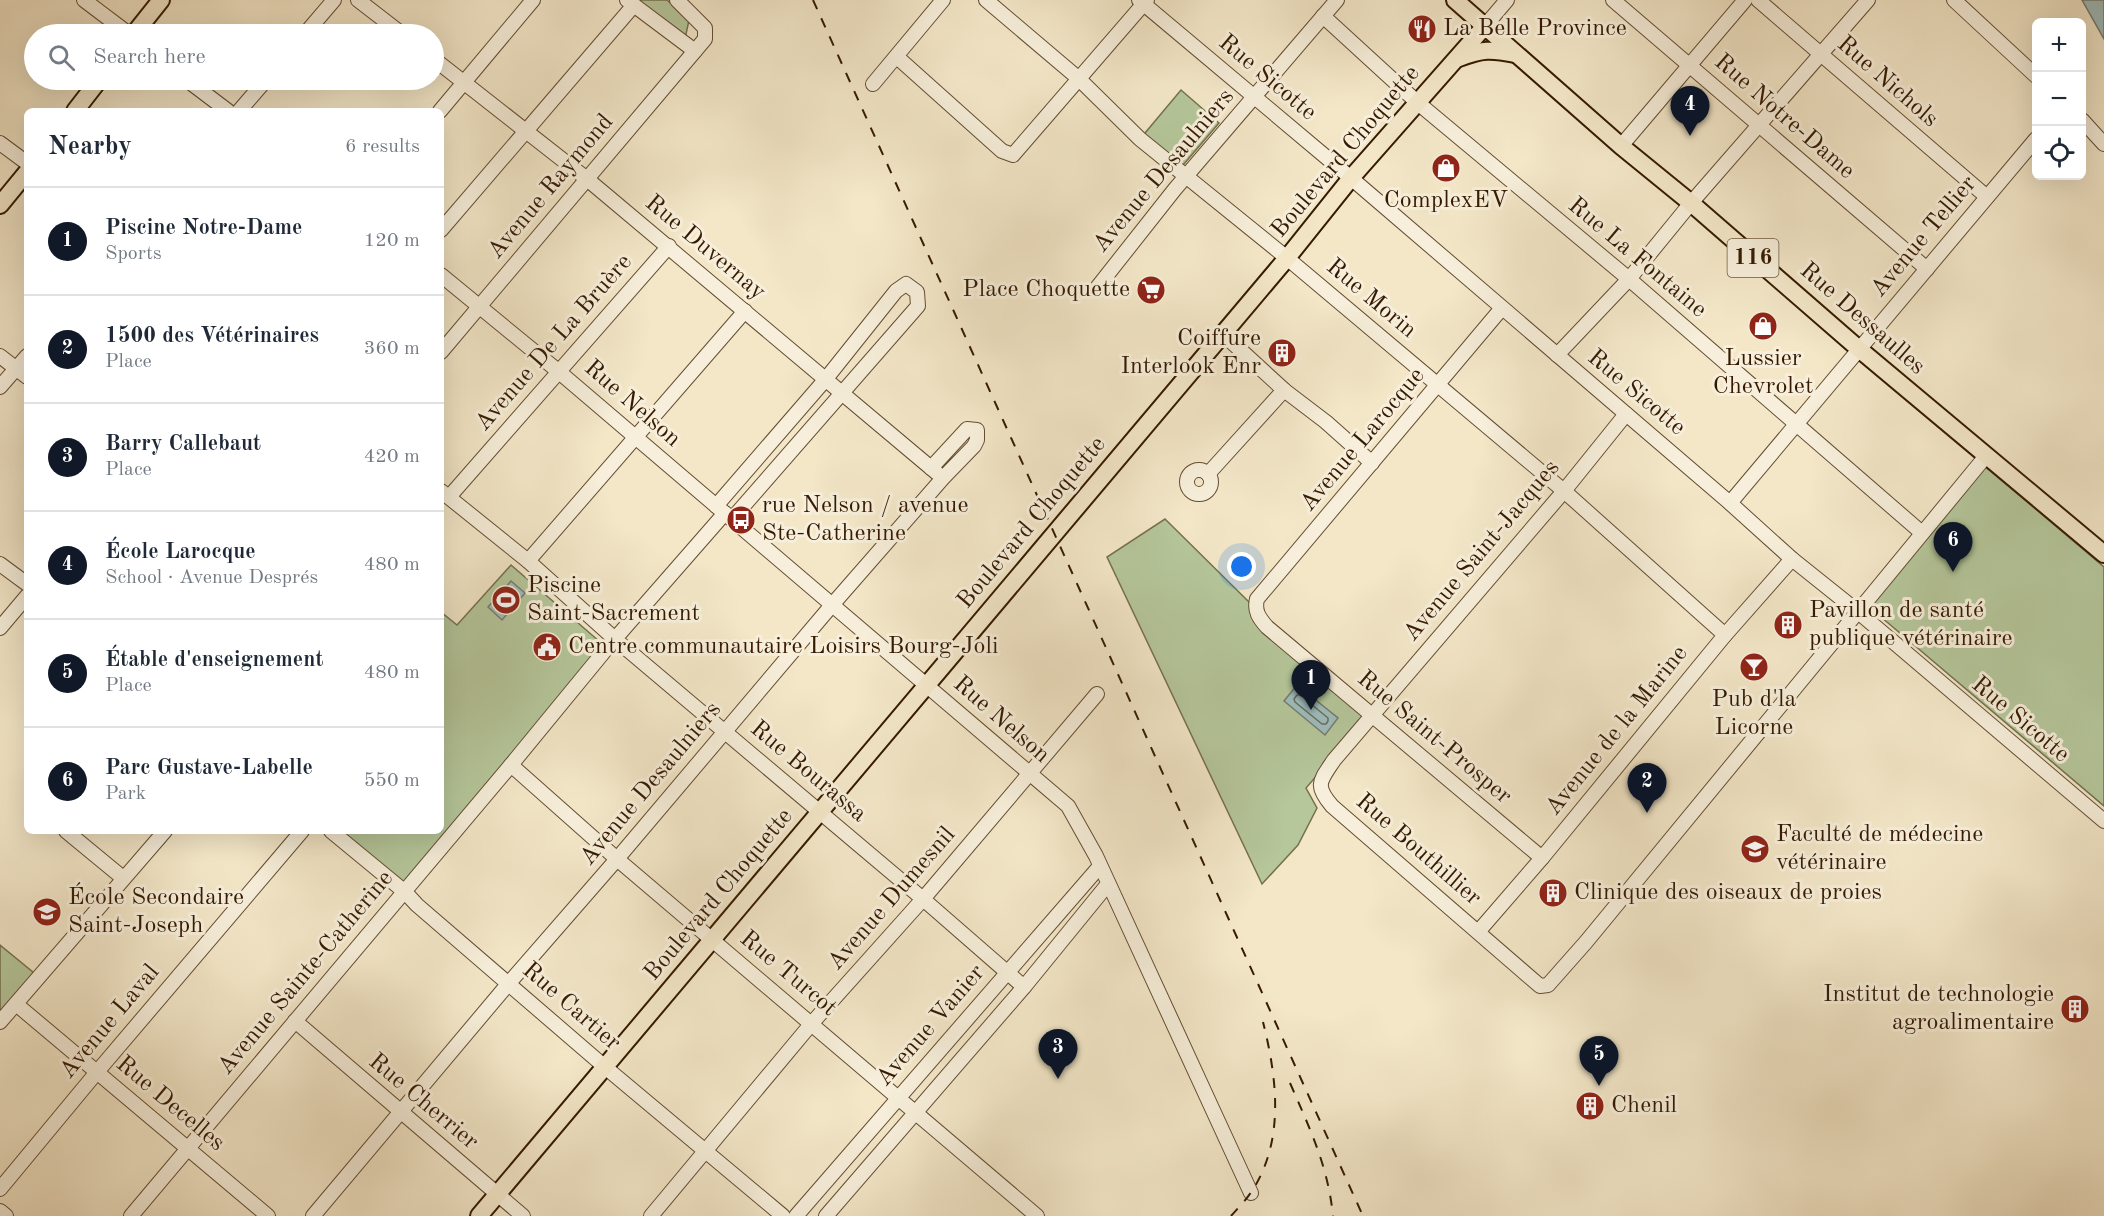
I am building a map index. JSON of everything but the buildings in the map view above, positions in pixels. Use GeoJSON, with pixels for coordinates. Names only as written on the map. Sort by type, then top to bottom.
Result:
{"type":"FeatureCollection","features":[{"type":"Feature","properties":{"kind":"main road"},"geometry":{"type":"LineString","coordinates":[[142,24],[161,0]]}},
{"type":"Feature","properties":{"kind":"main road"},"geometry":{"type":"LineString","coordinates":[[1455,0],[1466,26],[1466,32],[1455,60]]}},
{"type":"Feature","properties":{"kind":"main road","name":"Rue Dessaulles"},"geometry":{"type":"LineString","coordinates":[[1455,0],[1621,146],[2104,554]]}},
{"type":"Feature","properties":{"kind":"main road","name":"Boulevard Choquette"},"geometry":{"type":"LineString","coordinates":[[479,1216],[1287,258],[1351,178],[1485,26]]}},
{"type":"Feature","properties":{"kind":"main road"},"geometry":{"type":"LineString","coordinates":[[1455,60],[1474,52],[1491,49],[1517,54]]}},
{"type":"Feature","properties":{"kind":"main road"},"geometry":{"type":"LineString","coordinates":[[77,108],[91,90]]}},
{"type":"Feature","properties":{"kind":"main road"},"geometry":{"type":"LineString","coordinates":[[0,205],[24,176]]}},
{"type":"Feature","properties":{"kind":"street"},"geometry":{"type":"LineString","coordinates":[[84,0],[116,24]]}},
{"type":"Feature","properties":{"kind":"street"},"geometry":{"type":"LineString","coordinates":[[314,24],[334,0]]}},
{"type":"Feature","properties":{"kind":"street"},"geometry":{"type":"LineString","coordinates":[[358,0],[389,24]]}},
{"type":"Feature","properties":{"kind":"street"},"geometry":{"type":"LineString","coordinates":[[442,108],[532,0]]}},
{"type":"Feature","properties":{"kind":"street"},"geometry":{"type":"LineString","coordinates":[[444,227],[631,3],[695,51],[705,39],[705,28],[677,0]]}},
{"type":"Feature","properties":{"kind":"street"},"geometry":{"type":"LineString","coordinates":[[873,84],[943,0]]}},
{"type":"Feature","properties":{"kind":"street","name":"Rue Morin"},"geometry":{"type":"LineString","coordinates":[[986,0],[1078,78],[1140,139],[1287,258],[1564,490],[1725,635]]}},
{"type":"Feature","properties":{"kind":"street","name":"Avenue Desaulniers"},"geometry":{"type":"LineString","coordinates":[[1096,289],[1185,177],[1337,0]]}},
{"type":"Feature","properties":{"kind":"street","name":"Boulevard Choquette"},"geometry":{"type":"LineString","coordinates":[[1485,26],[1508,0]]}},
{"type":"Feature","properties":{"kind":"street","name":"Rue Notre-Dame"},"geometry":{"type":"LineString","coordinates":[[1612,0],[1927,269]]}},
{"type":"Feature","properties":{"kind":"street"},"geometry":{"type":"LineString","coordinates":[[1621,146],[1745,0]]}},
{"type":"Feature","properties":{"kind":"street","name":"Rue Nichols"},"geometry":{"type":"LineString","coordinates":[[1758,0],[1987,197]]}},
{"type":"Feature","properties":{"kind":"street"},"geometry":{"type":"LineString","coordinates":[[1557,355],[1629,279],[1868,0]]}},
{"type":"Feature","properties":{"kind":"street"},"geometry":{"type":"LineString","coordinates":[[1954,0],[2033,72]]}},
{"type":"Feature","properties":{"kind":"street"},"geometry":{"type":"LineString","coordinates":[[897,57],[1002,151],[1013,155],[1144,1]]}},
{"type":"Feature","properties":{"kind":"street","name":"Rue Sicotte"},"geometry":{"type":"LineString","coordinates":[[1144,1],[1730,503],[1792,559],[1857,611],[2104,821]]}},
{"type":"Feature","properties":{"kind":"street","name":"Rue La Fontaine"},"geometry":{"type":"LineString","coordinates":[[1323,16],[1418,103],[1629,279],[1922,533]]}},
{"type":"Feature","properties":{"kind":"street","name":"Avenue Raymond"},"geometry":{"type":"LineString","coordinates":[[444,348],[695,51]]}},
{"type":"Feature","properties":{"kind":"street","name":"Rue Duvernay"},"geometry":{"type":"LineString","coordinates":[[444,67],[669,246],[943,478]]}},
{"type":"Feature","properties":{"kind":"street"},"geometry":{"type":"LineString","coordinates":[[200,90],[224,108]]}},
{"type":"Feature","properties":{"kind":"street"},"geometry":{"type":"LineString","coordinates":[[242,108],[257,90]]}},
{"type":"Feature","properties":{"kind":"street"},"geometry":{"type":"LineString","coordinates":[[2086,124],[2104,144]]}},
{"type":"Feature","properties":{"kind":"street"},"geometry":{"type":"LineString","coordinates":[[0,143],[24,161]]}},
{"type":"Feature","properties":{"kind":"street","name":"Avenue Tellier"},"geometry":{"type":"LineString","coordinates":[[1730,503],[2032,145]]}},
{"type":"Feature","properties":{"kind":"street","name":"Avenue De La Bruère"},"geometry":{"type":"LineString","coordinates":[[445,494],[669,246]]}},
{"type":"Feature","properties":{"kind":"street","name":"Rue Nelson"},"geometry":{"type":"LineString","coordinates":[[444,277],[636,437],[1068,806],[1100,866],[1251,1193]]}},
{"type":"Feature","properties":{"kind":"street","name":"Avenue Sainte-Catherine"},"geometry":{"type":"LineString","coordinates":[[131,1216],[724,513],[896,291],[906,284],[917,292],[918,306],[843,393],[724,513]]}},
{"type":"Feature","properties":{"kind":"street","name":"Avenue Larocque"},"geometry":{"type":"LineString","coordinates":[[1257,599],[1502,308]]}},
{"type":"Feature","properties":{"kind":"street"},"geometry":{"type":"LineString","coordinates":[[528,561],[745,311]]}},
{"type":"Feature","properties":{"kind":"street"},"geometry":{"type":"LineString","coordinates":[[1223,334],[1284,390],[1326,422],[1372,463]]}},
{"type":"Feature","properties":{"kind":"street"},"geometry":{"type":"LineString","coordinates":[[0,356],[22,373],[0,387]]}},
{"type":"Feature","properties":{"kind":"street"},"geometry":{"type":"LineString","coordinates":[[1208,474],[1284,390]]}},
{"type":"Feature","properties":{"kind":"street","name":"Avenue Saint-Jacques"},"geometry":{"type":"LineString","coordinates":[[1371,716],[1626,414]]}},
{"type":"Feature","properties":{"kind":"street","name":"Avenue Desaulniers"},"geometry":{"type":"LineString","coordinates":[[313,1216],[508,982],[617,859],[832,605],[943,478],[974,446],[977,440],[977,430],[967,429],[931,468]]}},
{"type":"Feature","properties":{"kind":"street"},"geometry":{"type":"LineString","coordinates":[[1857,611],[1986,456]]}},
{"type":"Feature","properties":{"kind":"street","name":"Rue Bourassa"},"geometry":{"type":"LineString","coordinates":[[445,494],[528,561],[616,640],[923,899],[1023,987]]}},
{"type":"Feature","properties":{"kind":"street","name":"Avenue de la Marine"},"geometry":{"type":"LineString","coordinates":[[1478,932],[1542,858],[1725,635],[1792,559]]}},
{"type":"Feature","properties":{"kind":"street"},"geometry":{"type":"LineString","coordinates":[[0,564],[24,582]]}},
{"type":"Feature","properties":{"kind":"street","name":"Rue Saint-Prosper"},"geometry":{"type":"LineString","coordinates":[[1257,599],[1257,616],[1267,627],[1542,858]]}},
{"type":"Feature","properties":{"kind":"street"},"geometry":{"type":"LineString","coordinates":[[0,628],[24,600]]}},
{"type":"Feature","properties":{"kind":"street","name":"Rue Bouthillier"},"geometry":{"type":"LineString","coordinates":[[1371,716],[1320,781],[1322,794],[1332,806],[1540,986],[1548,985],[1857,611]]}},
{"type":"Feature","properties":{"kind":"street","name":"Avenue Dumesnil"},"geometry":{"type":"LineString","coordinates":[[651,1216],[812,1023],[923,899],[1097,694]]}},
{"type":"Feature","properties":{"kind":"street","name":"Rue Turcot"},"geometry":{"type":"LineString","coordinates":[[511,765],[617,859],[1037,1216]]}},
{"type":"Feature","properties":{"kind":"street"},"geometry":{"type":"LineString","coordinates":[[70,834],[123,879]]}},
{"type":"Feature","properties":{"kind":"street"},"geometry":{"type":"LineString","coordinates":[[0,1022],[162,834]]}},
{"type":"Feature","properties":{"kind":"street","name":"Avenue Laval"},"geometry":{"type":"LineString","coordinates":[[0,1189],[299,834]]}},
{"type":"Feature","properties":{"kind":"street","name":"Rue Cartier"},"geometry":{"type":"LineString","coordinates":[[335,834],[405,892],[605,1067],[783,1216]]}},
{"type":"Feature","properties":{"kind":"street","name":"Avenue Vanier"},"geometry":{"type":"LineString","coordinates":[[796,1216],[1100,866]]}},
{"type":"Feature","properties":{"kind":"street","name":"Avenue Vanier"},"geometry":{"type":"LineString","coordinates":[[826,1216],[1023,987],[1108,884]]}},
{"type":"Feature","properties":{"kind":"street"},"geometry":{"type":"LineString","coordinates":[[1038,935],[1054,950]]}},
{"type":"Feature","properties":{"kind":"street","name":"Rue Decelles"},"geometry":{"type":"LineString","coordinates":[[16,1004],[268,1216]]}},
{"type":"Feature","properties":{"kind":"street","name":"Rue Cherrier"},"geometry":{"type":"LineString","coordinates":[[295,1021],[523,1216]]}},
{"type":"Feature","properties":{"kind":"street"},"geometry":{"type":"LineString","coordinates":[[0,1211],[6,1216]]}},
{"type":"Feature","properties":{"kind":"green space"},"geometry":{"type":"Polygon","coordinates":[[[633,0],[667,0],[689,20],[685,39],[633,0]]]}},
{"type":"Feature","properties":{"kind":"green space"},"geometry":{"type":"Polygon","coordinates":[[[1181,90],[1219,123],[1178,171],[1140,139],[1181,90]]]}},
{"type":"Feature","properties":{"kind":"green space"},"geometry":{"type":"Polygon","coordinates":[[[1985,466],[2104,567],[2104,806],[1868,606],[1985,466]]]}},
{"type":"Feature","properties":{"kind":"green space"},"geometry":{"type":"Polygon","coordinates":[[[1165,519],[1248,601],[1366,711],[1331,759],[1306,788],[1317,808],[1298,845],[1262,884],[1107,557],[1165,519]]]}},
{"type":"Feature","properties":{"kind":"green space"},"geometry":{"type":"Polygon","coordinates":[[[511,565],[607,648],[405,892],[335,834],[444,834],[444,614],[457,625],[511,565]]]}},
{"type":"Feature","properties":{"kind":"green space"},"geometry":{"type":"Polygon","coordinates":[[[0,945],[39,977],[0,1022],[0,945]]]}},
{"type":"Feature","properties":{"kind":"water"},"geometry":{"type":"Polygon","coordinates":[[[2082,0],[2104,0],[2104,39],[2082,0]]]}},
{"type":"Feature","properties":{"kind":"water","name":"Piscine Saint-Sacrement"},"geometry":{"type":"Polygon","coordinates":[[[511,581],[525,593],[502,620],[488,607],[511,581]]]}},
{"type":"Feature","properties":{"kind":"water"},"geometry":{"type":"Polygon","coordinates":[[[1297,685],[1338,718],[1325,735],[1284,701],[1297,685]]]}},
{"type":"Feature","properties":{"kind":"railway"},"geometry":{"type":"LineString","coordinates":[[813,0],[1363,1216]]}},
{"type":"Feature","properties":{"kind":"railway"},"geometry":{"type":"LineString","coordinates":[[1231,1216],[1250,1194],[1263,1171],[1274,1130],[1272,1065],[1263,1022]]}},
{"type":"Feature","properties":{"kind":"railway"},"geometry":{"type":"LineString","coordinates":[[1290,1083],[1322,1164],[1333,1216]]}},
{"type":"Feature","properties":{"kind":"place","name":"La Belle Province"},"geometry":{"type":"Point","coordinates":[1422,29]}},
{"type":"Feature","properties":{"kind":"place","name":"École Larocque"},"geometry":{"type":"Point","coordinates":[1690,136]}},
{"type":"Feature","properties":{"kind":"place","name":"ComplexEV"},"geometry":{"type":"Point","coordinates":[1446,168]}},
{"type":"Feature","properties":{"kind":"place","name":"Place Choquette"},"geometry":{"type":"Point","coordinates":[1151,290]}},
{"type":"Feature","properties":{"kind":"place","name":"Lussier Chevrolet"},"geometry":{"type":"Point","coordinates":[1763,326]}},
{"type":"Feature","properties":{"kind":"place","name":"Coiffure Interlook Enr"},"geometry":{"type":"Point","coordinates":[1282,353]}},
{"type":"Feature","properties":{"kind":"place","name":"rue Nelson / avenue Ste-Catherine"},"geometry":{"type":"Point","coordinates":[741,520]}},
{"type":"Feature","properties":{"kind":"place","name":"Parc Gustave-Labelle"},"geometry":{"type":"Point","coordinates":[1953,572]}},
{"type":"Feature","properties":{"kind":"place","name":"Piscine Saint-Sacrement"},"geometry":{"type":"Point","coordinates":[506,600]}},
{"type":"Feature","properties":{"kind":"place","name":"Pavillon de santé publique vétérinaire"},"geometry":{"type":"Point","coordinates":[1788,625]}},
{"type":"Feature","properties":{"kind":"place","name":"Centre communautaire Loisirs Bourg-Joli"},"geometry":{"type":"Point","coordinates":[547,647]}},
{"type":"Feature","properties":{"kind":"place","name":"Pub d'la Licorne"},"geometry":{"type":"Point","coordinates":[1754,667]}},
{"type":"Feature","properties":{"kind":"place","name":"Piscine Notre-Dame"},"geometry":{"type":"Point","coordinates":[1311,710]}},
{"type":"Feature","properties":{"kind":"place","name":"1500 des Vétérinaires"},"geometry":{"type":"Point","coordinates":[1647,813]}},
{"type":"Feature","properties":{"kind":"place","name":"Faculté de médecine vétérinaire"},"geometry":{"type":"Point","coordinates":[1755,849]}},
{"type":"Feature","properties":{"kind":"place","name":"Clinique des oiseaux de proies"},"geometry":{"type":"Point","coordinates":[1553,893]}},
{"type":"Feature","properties":{"kind":"place","name":"École Secondaire Saint-Joseph"},"geometry":{"type":"Point","coordinates":[47,912]}},
{"type":"Feature","properties":{"kind":"place","name":"Institut de technologie agroalimentaire"},"geometry":{"type":"Point","coordinates":[2075,1009]}},
{"type":"Feature","properties":{"kind":"place","name":"Barry Callebaut"},"geometry":{"type":"Point","coordinates":[1058,1079]}},
{"type":"Feature","properties":{"kind":"place","name":"Étable d'enseignement"},"geometry":{"type":"Point","coordinates":[1599,1086]}},
{"type":"Feature","properties":{"kind":"place","name":"Chenil"},"geometry":{"type":"Point","coordinates":[1590,1106]}}]}
